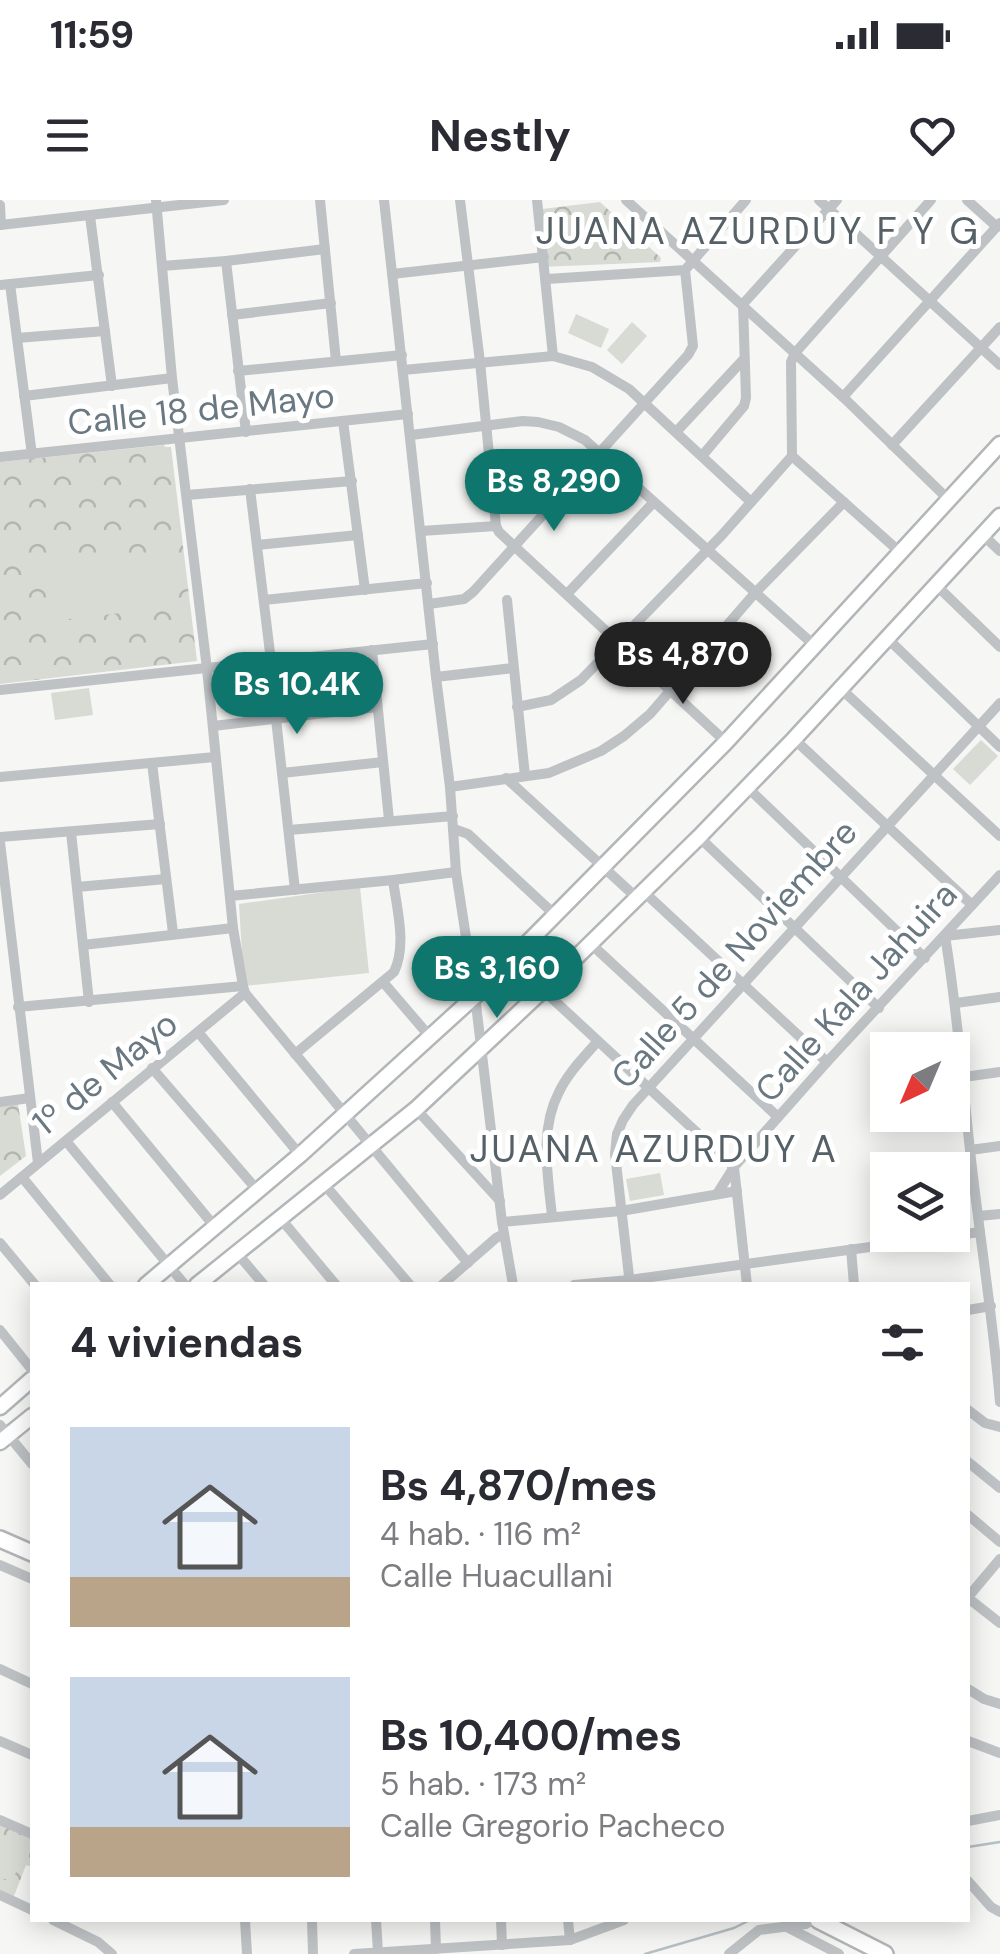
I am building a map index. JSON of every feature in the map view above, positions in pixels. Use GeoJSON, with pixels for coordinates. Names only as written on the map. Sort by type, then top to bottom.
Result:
{"type":"FeatureCollection","features":[{"type":"Feature","properties":{"kind":"highway"},"geometry":{"type":"LineString","coordinates":[[0,1540],[30,1553]]}},
{"type":"Feature","properties":{"kind":"highway"},"geometry":{"type":"LineString","coordinates":[[825,1922],[885,1954]]}},
{"type":"Feature","properties":{"kind":"main road"},"geometry":{"type":"LineString","coordinates":[[149,1282],[300,1156],[475,996],[726,742],[1000,444]]}},
{"type":"Feature","properties":{"kind":"main road"},"geometry":{"type":"LineString","coordinates":[[201,1282],[416,1109],[544,990],[794,739],[1000,516]]}},
{"type":"Feature","properties":{"kind":"main road"},"geometry":{"type":"LineString","coordinates":[[0,1406],[30,1381]]}},
{"type":"Feature","properties":{"kind":"main road"},"geometry":{"type":"LineString","coordinates":[[3,1434],[30,1417]]}},
{"type":"Feature","properties":{"kind":"street"},"geometry":{"type":"LineString","coordinates":[[0,205],[1,225],[90,216],[156,204],[224,200]]}},
{"type":"Feature","properties":{"kind":"street"},"geometry":{"type":"LineString","coordinates":[[320,200],[336,361]]}},
{"type":"Feature","properties":{"kind":"street"},"geometry":{"type":"LineString","coordinates":[[384,200],[450,786],[456,872],[512,1282]]}},
{"type":"Feature","properties":{"kind":"street"},"geometry":{"type":"LineString","coordinates":[[460,200],[496,526],[502,536],[726,742]]}},
{"type":"Feature","properties":{"kind":"street"},"geometry":{"type":"LineString","coordinates":[[537,200],[553,356]]}},
{"type":"Feature","properties":{"kind":"street"},"geometry":{"type":"LineString","coordinates":[[626,200],[688,266],[742,304],[950,501]]}},
{"type":"Feature","properties":{"kind":"street"},"geometry":{"type":"LineString","coordinates":[[638,211],[648,200]]}},
{"type":"Feature","properties":{"kind":"street"},"geometry":{"type":"LineString","coordinates":[[547,279],[688,266],[746,200]]}},
{"type":"Feature","properties":{"kind":"street"},"geometry":{"type":"LineString","coordinates":[[819,200],[833,204],[880,256],[1000,364]]}},
{"type":"Feature","properties":{"kind":"street"},"geometry":{"type":"LineString","coordinates":[[517,708],[551,700],[582,680],[792,456],[791,362],[795,353],[931,200]]}},
{"type":"Feature","properties":{"kind":"street"},"geometry":{"type":"LineString","coordinates":[[843,397],[998,225],[967,200]]}},
{"type":"Feature","properties":{"kind":"street"},"geometry":{"type":"LineString","coordinates":[[156,204],[233,928],[244,990],[468,1263]]}},
{"type":"Feature","properties":{"kind":"street"},"geometry":{"type":"LineString","coordinates":[[702,456],[744,406],[742,304],[833,204]]}},
{"type":"Feature","properties":{"kind":"street"},"geometry":{"type":"LineString","coordinates":[[90,216],[112,386]]}},
{"type":"Feature","properties":{"kind":"street"},"geometry":{"type":"LineString","coordinates":[[162,266],[325,249]]}},
{"type":"Feature","properties":{"kind":"street"},"geometry":{"type":"LineString","coordinates":[[392,274],[544,257]]}},
{"type":"Feature","properties":{"kind":"street"},"geometry":{"type":"LineString","coordinates":[[226,261],[246,432]]}},
{"type":"Feature","properties":{"kind":"street"},"geometry":{"type":"LineString","coordinates":[[429,604],[468,596],[688,356],[693,346],[688,266]]}},
{"type":"Feature","properties":{"kind":"street"},"geometry":{"type":"LineString","coordinates":[[32,455],[17,338],[5,284],[99,276]]}},
{"type":"Feature","properties":{"kind":"street"},"geometry":{"type":"LineString","coordinates":[[232,315],[331,304]]}},
{"type":"Feature","properties":{"kind":"street"},"geometry":{"type":"LineString","coordinates":[[892,444],[1000,327]]}},
{"type":"Feature","properties":{"kind":"street"},"geometry":{"type":"LineString","coordinates":[[17,338],[106,331]]}},
{"type":"Feature","properties":{"kind":"street"},"geometry":{"type":"LineString","coordinates":[[238,371],[402,355]]}},
{"type":"Feature","properties":{"kind":"street"},"geometry":{"type":"LineString","coordinates":[[403,370],[553,356],[592,367],[629,389],[751,502]]}},
{"type":"Feature","properties":{"kind":"street"},"geometry":{"type":"LineString","coordinates":[[676,432],[743,360]]}},
{"type":"Feature","properties":{"kind":"street"},"geometry":{"type":"LineString","coordinates":[[24,396],[172,378]]}},
{"type":"Feature","properties":{"kind":"street","name":"Calle 18 de Mayo"},"geometry":{"type":"LineString","coordinates":[[0,458],[408,414]]}},
{"type":"Feature","properties":{"kind":"street"},"geometry":{"type":"LineString","coordinates":[[344,422],[365,590]]}},
{"type":"Feature","properties":{"kind":"street"},"geometry":{"type":"LineString","coordinates":[[411,435],[538,422],[574,434],[815,646]]}},
{"type":"Feature","properties":{"kind":"street"},"geometry":{"type":"LineString","coordinates":[[792,456],[900,553]]}},
{"type":"Feature","properties":{"kind":"street"},"geometry":{"type":"LineString","coordinates":[[187,495],[352,480]]}},
{"type":"Feature","properties":{"kind":"street"},"geometry":{"type":"LineString","coordinates":[[250,489],[271,661]]}},
{"type":"Feature","properties":{"kind":"street"},"geometry":{"type":"LineString","coordinates":[[450,786],[549,772],[602,752],[650,714],[755,593],[844,502]]}},
{"type":"Feature","properties":{"kind":"street"},"geometry":{"type":"LineString","coordinates":[[567,594],[653,503]]}},
{"type":"Feature","properties":{"kind":"street"},"geometry":{"type":"LineString","coordinates":[[422,531],[496,526]]}},
{"type":"Feature","properties":{"kind":"street"},"geometry":{"type":"LineString","coordinates":[[257,545],[358,535]]}},
{"type":"Feature","properties":{"kind":"street"},"geometry":{"type":"LineString","coordinates":[[982,535],[1000,551]]}},
{"type":"Feature","properties":{"kind":"street"},"geometry":{"type":"LineString","coordinates":[[264,600],[427,583]]}},
{"type":"Feature","properties":{"kind":"street"},"geometry":{"type":"LineString","coordinates":[[937,586],[1000,647]]}},
{"type":"Feature","properties":{"kind":"street"},"geometry":{"type":"LineString","coordinates":[[507,600],[525,776]]}},
{"type":"Feature","properties":{"kind":"street"},"geometry":{"type":"LineString","coordinates":[[887,638],[1000,747]]}},
{"type":"Feature","properties":{"kind":"street"},"geometry":{"type":"LineString","coordinates":[[0,690],[433,644]]}},
{"type":"Feature","properties":{"kind":"street"},"geometry":{"type":"LineString","coordinates":[[372,650],[389,820]]}},
{"type":"Feature","properties":{"kind":"street"},"geometry":{"type":"LineString","coordinates":[[436,677],[514,668]]}},
{"type":"Feature","properties":{"kind":"street"},"geometry":{"type":"LineString","coordinates":[[839,687],[1000,836]]}},
{"type":"Feature","properties":{"kind":"street","name":"Calle 5 de Noviembre"},"geometry":{"type":"LineString","coordinates":[[630,1282],[616,1154],[622,1120],[1000,703]]}},
{"type":"Feature","properties":{"kind":"street"},"geometry":{"type":"LineString","coordinates":[[213,726],[377,707]]}},
{"type":"Feature","properties":{"kind":"street"},"geometry":{"type":"LineString","coordinates":[[276,719],[295,890]]}},
{"type":"Feature","properties":{"kind":"street"},"geometry":{"type":"LineString","coordinates":[[794,739],[972,905]]}},
{"type":"Feature","properties":{"kind":"street"},"geometry":{"type":"LineString","coordinates":[[0,777],[215,757]]}},
{"type":"Feature","properties":{"kind":"street"},"geometry":{"type":"LineString","coordinates":[[282,773],[383,762]]}},
{"type":"Feature","properties":{"kind":"street"},"geometry":{"type":"LineString","coordinates":[[152,763],[173,933]]}},
{"type":"Feature","properties":{"kind":"street"},"geometry":{"type":"LineString","coordinates":[[506,778],[602,867],[641,895],[827,1062]]}},
{"type":"Feature","properties":{"kind":"street"},"geometry":{"type":"LineString","coordinates":[[747,787],[925,958]]}},
{"type":"Feature","properties":{"kind":"street"},"geometry":{"type":"LineString","coordinates":[[289,830],[452,816]]}},
{"type":"Feature","properties":{"kind":"street"},"geometry":{"type":"LineString","coordinates":[[38,1163],[5,925],[0,839],[160,824]]}},
{"type":"Feature","properties":{"kind":"street"},"geometry":{"type":"LineString","coordinates":[[454,830],[468,834],[554,914]]}},
{"type":"Feature","properties":{"kind":"street"},"geometry":{"type":"LineString","coordinates":[[70,832],[89,1002]]}},
{"type":"Feature","properties":{"kind":"street"},"geometry":{"type":"LineString","coordinates":[[699,836],[879,1008]]}},
{"type":"Feature","properties":{"kind":"street"},"geometry":{"type":"LineString","coordinates":[[230,896],[456,872]]}},
{"type":"Feature","properties":{"kind":"street","name":"Calle Kala Jahuira"},"geometry":{"type":"LineString","coordinates":[[716,1194],[778,1117],[1000,875]]}},
{"type":"Feature","properties":{"kind":"street"},"geometry":{"type":"LineString","coordinates":[[78,886],[166,879]]}},
{"type":"Feature","properties":{"kind":"street"},"geometry":{"type":"LineString","coordinates":[[295,1054],[394,972],[400,956],[393,880]]}},
{"type":"Feature","properties":{"kind":"street"},"geometry":{"type":"LineString","coordinates":[[84,945],[233,928]]}},
{"type":"Feature","properties":{"kind":"street"},"geometry":{"type":"LineString","coordinates":[[959,1032],[945,936],[1000,930]]}},
{"type":"Feature","properties":{"kind":"street"},"geometry":{"type":"LineString","coordinates":[[591,944],[778,1117]]}},
{"type":"Feature","properties":{"kind":"street"},"geometry":{"type":"LineString","coordinates":[[383,982],[431,1038]]}},
{"type":"Feature","properties":{"kind":"street"},"geometry":{"type":"LineString","coordinates":[[18,1007],[244,990]]}},
{"type":"Feature","properties":{"kind":"street","name":"1º de Mayo"},"geometry":{"type":"LineString","coordinates":[[0,1194],[244,990]]}},
{"type":"Feature","properties":{"kind":"street"},"geometry":{"type":"LineString","coordinates":[[544,990],[734,1168],[747,1282]]}},
{"type":"Feature","properties":{"kind":"street"},"geometry":{"type":"LineString","coordinates":[[956,1003],[1000,997]]}},
{"type":"Feature","properties":{"kind":"street"},"geometry":{"type":"LineString","coordinates":[[198,1032],[300,1156]]}},
{"type":"Feature","properties":{"kind":"street"},"geometry":{"type":"LineString","coordinates":[[552,1216],[547,1165],[550,1113],[558,1092],[597,1042]]}},
{"type":"Feature","properties":{"kind":"street"},"geometry":{"type":"LineString","coordinates":[[152,1068],[258,1192]]}},
{"type":"Feature","properties":{"kind":"street"},"geometry":{"type":"LineString","coordinates":[[970,1076],[1000,1072]]}},
{"type":"Feature","properties":{"kind":"street"},"geometry":{"type":"LineString","coordinates":[[0,1102],[30,1098]]}},
{"type":"Feature","properties":{"kind":"street"},"geometry":{"type":"LineString","coordinates":[[112,1102],[215,1228]]}},
{"type":"Feature","properties":{"kind":"street"},"geometry":{"type":"LineString","coordinates":[[416,1109],[500,1202]]}},
{"type":"Feature","properties":{"kind":"street"},"geometry":{"type":"LineString","coordinates":[[969,1132],[980,1232],[994,1285],[992,1306],[1000,1402]]}},
{"type":"Feature","properties":{"kind":"street"},"geometry":{"type":"LineString","coordinates":[[66,1140],[182,1282]]}},
{"type":"Feature","properties":{"kind":"street"},"geometry":{"type":"LineString","coordinates":[[970,1150],[1000,1146]]}},
{"type":"Feature","properties":{"kind":"street"},"geometry":{"type":"LineString","coordinates":[[22,1177],[108,1282]]}},
{"type":"Feature","properties":{"kind":"street"},"geometry":{"type":"LineString","coordinates":[[324,1184],[407,1282]]}},
{"type":"Feature","properties":{"kind":"street"},"geometry":{"type":"LineString","coordinates":[[445,1282],[503,1228],[552,1216],[737,1192]]}},
{"type":"Feature","properties":{"kind":"street"},"geometry":{"type":"LineString","coordinates":[[978,1216],[1000,1214]]}},
{"type":"Feature","properties":{"kind":"street"},"geometry":{"type":"LineString","coordinates":[[282,1218],[334,1282]]}},
{"type":"Feature","properties":{"kind":"street"},"geometry":{"type":"LineString","coordinates":[[630,1282],[746,1262],[980,1232]]}},
{"type":"Feature","properties":{"kind":"street"},"geometry":{"type":"LineString","coordinates":[[0,1243],[33,1282]]}},
{"type":"Feature","properties":{"kind":"street"},"geometry":{"type":"LineString","coordinates":[[850,1248],[854,1282]]}},
{"type":"Feature","properties":{"kind":"street"},"geometry":{"type":"LineString","coordinates":[[237,1253],[261,1282]]}},
{"type":"Feature","properties":{"kind":"street"},"geometry":{"type":"LineString","coordinates":[[970,1310],[992,1306]]}},
{"type":"Feature","properties":{"kind":"street"},"geometry":{"type":"LineString","coordinates":[[0,1330],[30,1368]]}},
{"type":"Feature","properties":{"kind":"street"},"geometry":{"type":"LineString","coordinates":[[970,1412],[984,1423],[1000,1427]]}},
{"type":"Feature","properties":{"kind":"street"},"geometry":{"type":"LineString","coordinates":[[3,1434],[30,1462]]}},
{"type":"Feature","properties":{"kind":"street"},"geometry":{"type":"LineString","coordinates":[[970,1464],[1000,1488]]}},
{"type":"Feature","properties":{"kind":"street"},"geometry":{"type":"LineString","coordinates":[[970,1517],[1000,1542]]}},
{"type":"Feature","properties":{"kind":"street"},"geometry":{"type":"LineString","coordinates":[[970,1595],[1000,1559]]}},
{"type":"Feature","properties":{"kind":"street"},"geometry":{"type":"LineString","coordinates":[[0,1565],[30,1578]]}},
{"type":"Feature","properties":{"kind":"street"},"geometry":{"type":"LineString","coordinates":[[970,1599],[1000,1623]]}},
{"type":"Feature","properties":{"kind":"street"},"geometry":{"type":"LineString","coordinates":[[0,1670],[30,1683]]}},
{"type":"Feature","properties":{"kind":"street"},"geometry":{"type":"LineString","coordinates":[[970,1690],[1000,1704]]}},
{"type":"Feature","properties":{"kind":"street"},"geometry":{"type":"LineString","coordinates":[[0,1741],[30,1754]]}},
{"type":"Feature","properties":{"kind":"street"},"geometry":{"type":"LineString","coordinates":[[970,1742],[1000,1753]]}},
{"type":"Feature","properties":{"kind":"street"},"geometry":{"type":"LineString","coordinates":[[970,1821],[1000,1815]]}},
{"type":"Feature","properties":{"kind":"street"},"geometry":{"type":"LineString","coordinates":[[0,1820],[30,1833]]}},
{"type":"Feature","properties":{"kind":"street"},"geometry":{"type":"LineString","coordinates":[[970,1882],[1000,1912]]}},
{"type":"Feature","properties":{"kind":"street"},"geometry":{"type":"LineString","coordinates":[[0,1896],[30,1909]]}},
{"type":"Feature","properties":{"kind":"street"},"geometry":{"type":"LineString","coordinates":[[57,1922],[98,1942],[112,1954]]}},
{"type":"Feature","properties":{"kind":"street"},"geometry":{"type":"LineString","coordinates":[[243,1922],[247,1954]]}},
{"type":"Feature","properties":{"kind":"street"},"geometry":{"type":"LineString","coordinates":[[312,1922],[313,1954]]}},
{"type":"Feature","properties":{"kind":"street"},"geometry":{"type":"LineString","coordinates":[[376,1922],[378,1952]]}},
{"type":"Feature","properties":{"kind":"street"},"geometry":{"type":"LineString","coordinates":[[435,1922],[436,1949]]}},
{"type":"Feature","properties":{"kind":"street"},"geometry":{"type":"LineString","coordinates":[[501,1922],[502,1945]]}},
{"type":"Feature","properties":{"kind":"street"},"geometry":{"type":"LineString","coordinates":[[568,1922],[570,1940]]}},
{"type":"Feature","properties":{"kind":"street"},"geometry":{"type":"LineString","coordinates":[[354,1954],[570,1940],[619,1922]]}},
{"type":"Feature","properties":{"kind":"street"},"geometry":{"type":"LineString","coordinates":[[730,1954],[759,1930],[817,1922]]}},
{"type":"Feature","properties":{"kind":"street"},"geometry":{"type":"LineString","coordinates":[[786,1927],[840,1954],[853,1938]]}},
{"type":"Feature","properties":{"kind":"green space"},"geometry":{"type":"Polygon","coordinates":[[[600,202],[661,258],[660,262],[540,267],[534,210],[600,202]]]}},
{"type":"Feature","properties":{"kind":"green space"},"geometry":{"type":"Polygon","coordinates":[[[576,314],[609,329],[601,348],[568,333],[576,314]]]}},
{"type":"Feature","properties":{"kind":"green space"},"geometry":{"type":"Polygon","coordinates":[[[632,322],[647,336],[622,364],[607,350],[632,322]]]}},
{"type":"Feature","properties":{"kind":"green space"},"geometry":{"type":"Polygon","coordinates":[[[171,447],[197,661],[0,684],[0,462],[171,447]]]}},
{"type":"Feature","properties":{"kind":"green space"},"geometry":{"type":"Polygon","coordinates":[[[142,557],[148,610],[51,621],[45,568],[142,557]]]}},
{"type":"Feature","properties":{"kind":"green space"},"geometry":{"type":"Polygon","coordinates":[[[173,559],[178,596],[156,599],[152,562],[173,559]]]}},
{"type":"Feature","properties":{"kind":"green space"},"geometry":{"type":"Polygon","coordinates":[[[89,688],[93,715],[55,720],[51,693],[89,688]]]}},
{"type":"Feature","properties":{"kind":"green space"},"geometry":{"type":"Polygon","coordinates":[[[981,740],[998,756],[970,785],[953,769],[981,740]]]}},
{"type":"Feature","properties":{"kind":"green space"},"geometry":{"type":"Polygon","coordinates":[[[360,887],[369,973],[244,986],[239,904],[360,887]]]}},
{"type":"Feature","properties":{"kind":"green space"},"geometry":{"type":"Polygon","coordinates":[[[18,1104],[26,1156],[0,1176],[0,1106],[18,1104]]]}},
{"type":"Feature","properties":{"kind":"green space"},"geometry":{"type":"Polygon","coordinates":[[[660,1173],[664,1195],[630,1201],[626,1179],[660,1173]]]}},
{"type":"Feature","properties":{"kind":"green space"},"geometry":{"type":"Polygon","coordinates":[[[0,1823],[30,1835],[30,1866],[26,1865],[14,1896],[0,1890],[0,1823]]]}},
{"type":"Feature","properties":{"kind":"green space"},"geometry":{"type":"Polygon","coordinates":[[[9,1836],[28,1843],[12,1882],[0,1877],[0,1858],[9,1836]]]}},
{"type":"Feature","properties":{"kind":"waterway"},"geometry":{"type":"LineString","coordinates":[[970,1847],[1000,1842]]}},
{"type":"Feature","properties":{"kind":"waterway"},"geometry":{"type":"LineString","coordinates":[[645,1954],[746,1922]]}},
{"type":"Feature","properties":{"kind":"district","name":"JUANA AZURDUY F Y G"},"geometry":{"type":"Point","coordinates":[758,231]}},
{"type":"Feature","properties":{"kind":"district","name":"JUANA AZURDUY A"},"geometry":{"type":"Point","coordinates":[654,1149]}}]}
